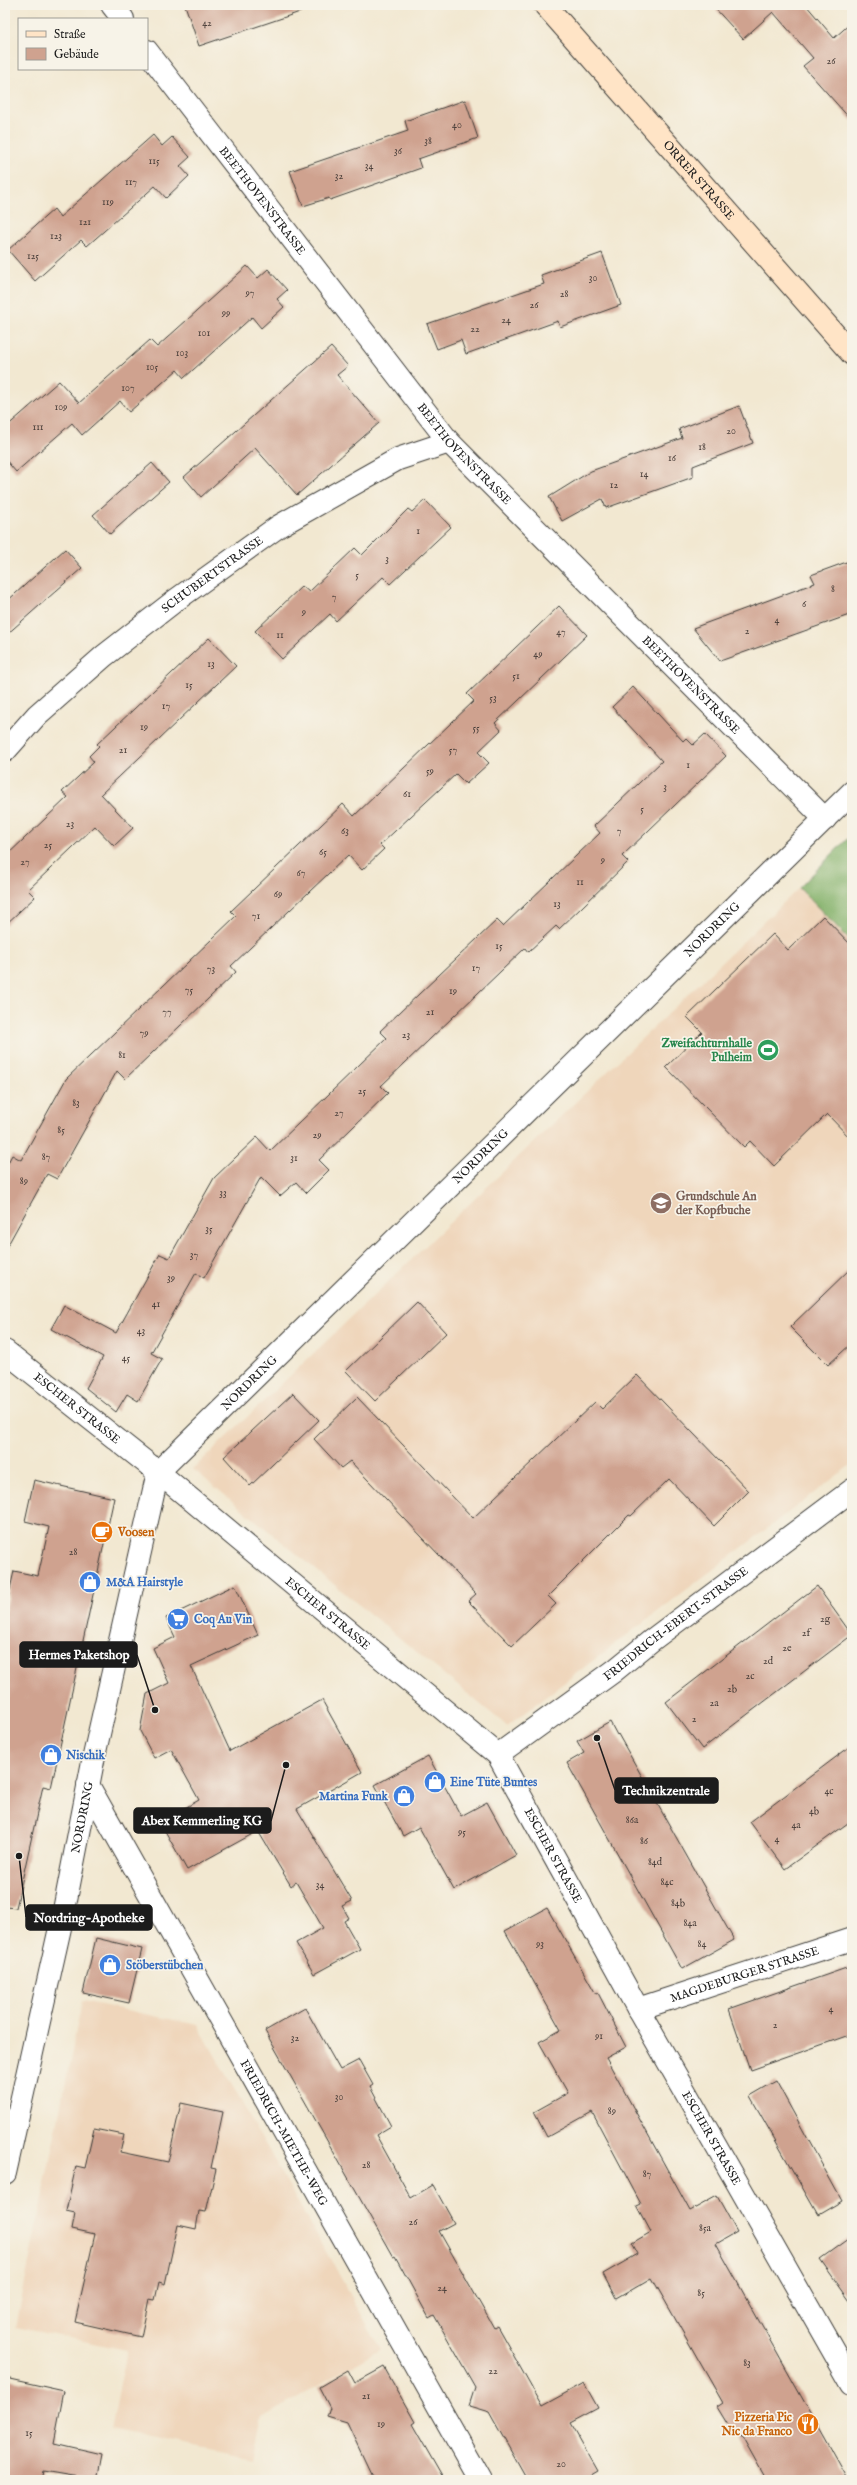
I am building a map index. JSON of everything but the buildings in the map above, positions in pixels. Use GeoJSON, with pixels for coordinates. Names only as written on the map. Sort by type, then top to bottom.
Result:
{"type":"FeatureCollection","features":[{"type":"Feature","properties":{"kind":"street"},"geometry":{"type":"LineString","coordinates":[[112,5],[122,18]]}},
{"type":"Feature","properties":{"kind":"street","name":"ORRER STRASSE"},"geometry":{"type":"LineString","coordinates":[[545,5],[852,354]]}},
{"type":"Feature","properties":{"kind":"street","name":"BEETHOVENSTRASSE"},"geometry":{"type":"LineString","coordinates":[[148,51],[449,442],[504,494],[825,819]]}},
{"type":"Feature","properties":{"kind":"street","name":"SCHUBERTSTRASSE"},"geometry":{"type":"LineString","coordinates":[[5,751],[37,715],[104,656],[176,600],[279,526],[398,459],[449,442]]}},
{"type":"Feature","properties":{"kind":"street","name":"NORDRING"},"geometry":{"type":"LineString","coordinates":[[5,2173],[64,1910],[88,1785],[158,1472],[852,792]]}},
{"type":"Feature","properties":{"kind":"street","name":"ESCHER STRASSE"},"geometry":{"type":"LineString","coordinates":[[5,1352],[158,1472],[498,1755],[638,2009],[852,2384]]}},
{"type":"Feature","properties":{"kind":"street","name":"FRIEDRICH-EBERT-STRASSE"},"geometry":{"type":"LineString","coordinates":[[498,1755],[614,1671],[652,1640],[852,1490]]}},
{"type":"Feature","properties":{"kind":"street","name":"FRIEDRICH-MIETHE-WEG"},"geometry":{"type":"LineString","coordinates":[[88,1785],[480,2480]]}},
{"type":"Feature","properties":{"kind":"street","name":"MAGDEBURGER STRASSE"},"geometry":{"type":"LineString","coordinates":[[638,2009],[852,1939]]}},
{"type":"Feature","properties":{"kind":"shaded area","name":"Grundschule An der Kopfbuche"},"geometry":{"type":"Polygon","coordinates":[[[799,888],[852,942],[852,1464],[507,1726],[193,1469],[799,888]]]}},
{"type":"Feature","properties":{"kind":"shaded area"},"geometry":{"type":"Polygon","coordinates":[[[82,2001],[198,2025],[381,2349],[262,2418],[253,2458],[111,2429],[127,2350],[16,2327],[82,2001]]]}},
{"type":"Feature","properties":{"kind":"green space"},"geometry":{"type":"Polygon","coordinates":[[[852,834],[852,942],[799,888],[852,834]]]}},
{"type":"Feature","properties":{"kind":"place","name":"Zweifachturnhalle Pulheim"},"geometry":{"type":"Point","coordinates":[768,1050]}},
{"type":"Feature","properties":{"kind":"place","name":"Grundschule An der Kopfbuche"},"geometry":{"type":"Point","coordinates":[661,1203]}},
{"type":"Feature","properties":{"kind":"place","name":"Voosen"},"geometry":{"type":"Point","coordinates":[102,1532]}},
{"type":"Feature","properties":{"kind":"place","name":"M&A Hairstyle"},"geometry":{"type":"Point","coordinates":[90,1582]}},
{"type":"Feature","properties":{"kind":"place","name":"Coq Au Vin"},"geometry":{"type":"Point","coordinates":[178,1619]}},
{"type":"Feature","properties":{"kind":"place","name":"Hermes Paketshop"},"geometry":{"type":"Point","coordinates":[155,1710]}},
{"type":"Feature","properties":{"kind":"place","name":"Technikzentrale"},"geometry":{"type":"Point","coordinates":[597,1738]}},
{"type":"Feature","properties":{"kind":"place","name":"Nischik"},"geometry":{"type":"Point","coordinates":[51,1755]}},
{"type":"Feature","properties":{"kind":"place","name":"Abex Kemmerling KG"},"geometry":{"type":"Point","coordinates":[286,1765]}},
{"type":"Feature","properties":{"kind":"place","name":"Eine Tüte Buntes"},"geometry":{"type":"Point","coordinates":[435,1782]}},
{"type":"Feature","properties":{"kind":"place","name":"Martina Funk"},"geometry":{"type":"Point","coordinates":[404,1796]}},
{"type":"Feature","properties":{"kind":"place","name":"Nordring-Apotheke"},"geometry":{"type":"Point","coordinates":[19,1856]}},
{"type":"Feature","properties":{"kind":"place","name":"Stöberstübchen"},"geometry":{"type":"Point","coordinates":[110,1965]}},
{"type":"Feature","properties":{"kind":"place","name":"Pizzeria Pic Nic da Franco"},"geometry":{"type":"Point","coordinates":[808,2424]}}]}
